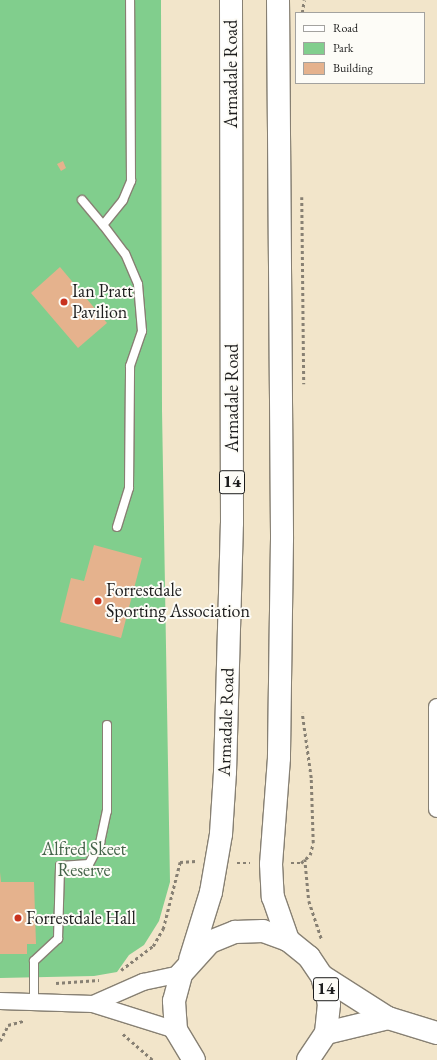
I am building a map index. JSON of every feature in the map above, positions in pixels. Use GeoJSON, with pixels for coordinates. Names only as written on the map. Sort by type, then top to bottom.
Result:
{"type":"FeatureCollection","features":[{"type":"Feature","properties":{"kind":"main road","name":"Armadale Road"},"geometry":{"type":"LineString","coordinates":[[186,967],[211,892],[221,834],[225,772],[232,524],[231,0]]}},
{"type":"Feature","properties":{"kind":"main road"},"geometry":{"type":"LineString","coordinates":[[278,0],[282,539],[279,758],[271,864],[273,897],[288,940]]}},
{"type":"Feature","properties":{"kind":"main road","name":"14"},"geometry":{"type":"LineString","coordinates":[[190,1058],[176,1030],[174,1001],[186,967],[210,942],[236,932],[263,931],[288,940],[309,957],[322,976],[329,1004],[317,1051]]}},
{"type":"Feature","properties":{"kind":"main road"},"geometry":{"type":"LineString","coordinates":[[322,976],[388,1018],[437,1033]]}},
{"type":"Feature","properties":{"kind":"main road"},"geometry":{"type":"LineString","coordinates":[[317,1051],[388,1018]]}},
{"type":"Feature","properties":{"kind":"street"},"geometry":{"type":"LineString","coordinates":[[437,707],[437,809]]}},
{"type":"Feature","properties":{"kind":"street"},"geometry":{"type":"LineString","coordinates":[[93,1004],[143,982],[186,967]]}},
{"type":"Feature","properties":{"kind":"street"},"geometry":{"type":"LineString","coordinates":[[0,1001],[93,1004],[176,1030]]}},
{"type":"Feature","properties":{"kind":"lane"},"geometry":{"type":"LineString","coordinates":[[103,225],[123,200],[131,180],[130,0]]}},
{"type":"Feature","properties":{"kind":"lane"},"geometry":{"type":"LineString","coordinates":[[82,200],[125,254],[138,284],[142,331],[130,366],[129,488],[117,527]]}},
{"type":"Feature","properties":{"kind":"lane"},"geometry":{"type":"LineString","coordinates":[[34,1002],[34,961],[58,940],[60,866],[89,864],[100,843],[107,812],[107,725]]}},
{"type":"Feature","properties":{"kind":"path"},"geometry":{"type":"LineString","coordinates":[[302,12],[304,0]]}},
{"type":"Feature","properties":{"kind":"path"},"geometry":{"type":"LineString","coordinates":[[305,859],[309,901],[325,946]]}},
{"type":"Feature","properties":{"kind":"path"},"geometry":{"type":"LineString","coordinates":[[116,974],[137,960],[153,946],[163,929],[180,862]]}},
{"type":"Feature","properties":{"kind":"path"},"geometry":{"type":"LineString","coordinates":[[34,983],[102,980]]}},
{"type":"Feature","properties":{"kind":"path"},"geometry":{"type":"LineString","coordinates":[[0,1041],[8,1025],[27,1020]]}},
{"type":"Feature","properties":{"kind":"path"},"geometry":{"type":"LineString","coordinates":[[116,1030],[138,1043],[153,1060]]}},
{"type":"Feature","properties":{"kind":"green space","name":"Alfred Skeet Reserve"},"geometry":{"type":"Polygon","coordinates":[[[0,0],[161,0],[162,410],[170,882],[159,921],[144,945],[129,955],[117,972],[94,976],[0,978],[0,0]]]}},
{"type":"Feature","properties":{"kind":"building"},"geometry":{"type":"Polygon","coordinates":[[[63,161],[66,168],[61,171],[57,164],[63,161]]]}},
{"type":"Feature","properties":{"kind":"building","name":"Ian Pratt Pavilion"},"geometry":{"type":"Polygon","coordinates":[[[60,267],[107,323],[78,348],[31,293],[60,267]]]}},
{"type":"Feature","properties":{"kind":"building","name":"Forrestdale Sporting Association"},"geometry":{"type":"Polygon","coordinates":[[[94,545],[142,558],[121,638],[60,622],[71,578],[84,581],[94,545]]]}},
{"type":"Feature","properties":{"kind":"building","name":"Forrestdale Hall"},"geometry":{"type":"Polygon","coordinates":[[[0,872],[1,882],[34,882],[36,944],[27,944],[27,954],[0,954],[0,872]]]}},
{"type":"Feature","properties":{"kind":"place","name":"Ian Pratt Pavilion"},"geometry":{"type":"Point","coordinates":[64,302]}},
{"type":"Feature","properties":{"kind":"place","name":"Forrestdale Sporting Association"},"geometry":{"type":"Point","coordinates":[98,601]}},
{"type":"Feature","properties":{"kind":"place","name":"Forrestdale Hall"},"geometry":{"type":"Point","coordinates":[18,918]}}]}
